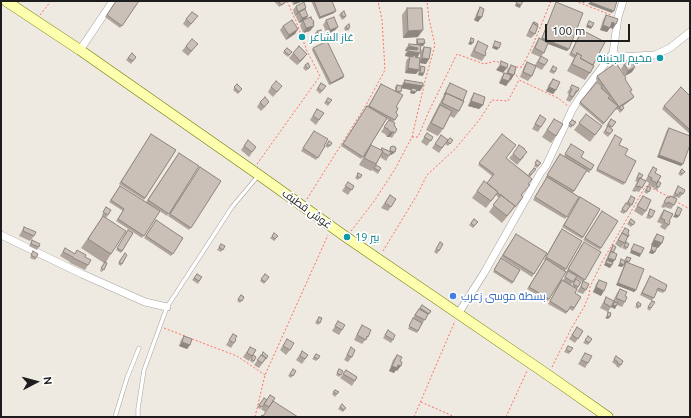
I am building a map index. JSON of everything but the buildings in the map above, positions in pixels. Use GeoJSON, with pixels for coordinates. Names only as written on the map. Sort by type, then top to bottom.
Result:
{"type":"FeatureCollection","features":[{"type":"Feature","properties":{"kind":"main road","name":"غوش قطيف"},"geometry":{"type":"LineString","coordinates":[[6,1],[80,50],[346,237],[608,417]]}},
{"type":"Feature","properties":{"kind":"street"},"geometry":{"type":"LineString","coordinates":[[80,50],[113,1]]}},
{"type":"Feature","properties":{"kind":"street"},"geometry":{"type":"LineString","coordinates":[[458,314],[484,273],[546,166],[572,110],[613,53],[618,17],[623,1]]}},
{"type":"Feature","properties":{"kind":"street"},"geometry":{"type":"LineString","coordinates":[[613,53],[618,57],[655,55],[670,48],[690,32]]}},
{"type":"Feature","properties":{"kind":"street"},"geometry":{"type":"LineString","coordinates":[[1,235],[138,299],[167,307]]}},
{"type":"Feature","properties":{"kind":"lane"},"geometry":{"type":"LineString","coordinates":[[138,417],[144,370],[167,307],[256,173]]}},
{"type":"Feature","properties":{"kind":"lane"},"geometry":{"type":"LineString","coordinates":[[115,417],[138,348]]}},
{"type":"Feature","properties":{"kind":"path"},"geometry":{"type":"LineString","coordinates":[[36,20],[51,1]]}},
{"type":"Feature","properties":{"kind":"path"},"geometry":{"type":"LineString","coordinates":[[256,173],[320,76],[307,51],[287,1]]}},
{"type":"Feature","properties":{"kind":"path"},"geometry":{"type":"LineString","coordinates":[[303,206],[366,105],[385,70],[382,20],[378,1]]}},
{"type":"Feature","properties":{"kind":"path"},"geometry":{"type":"LineString","coordinates":[[346,237],[375,200],[395,169],[412,137],[435,45],[429,19],[427,1]]}},
{"type":"Feature","properties":{"kind":"path"},"geometry":{"type":"LineString","coordinates":[[551,1],[533,45],[522,67],[512,68],[519,80],[558,98],[572,110]]}},
{"type":"Feature","properties":{"kind":"path"},"geometry":{"type":"LineString","coordinates":[[575,1],[618,17]]}},
{"type":"Feature","properties":{"kind":"path"},"geometry":{"type":"LineString","coordinates":[[412,137],[418,137],[457,54],[484,64],[496,61],[501,63]]}},
{"type":"Feature","properties":{"kind":"path"},"geometry":{"type":"LineString","coordinates":[[378,259],[417,195],[427,175],[460,143],[480,119],[492,100],[508,101],[519,80]]}},
{"type":"Feature","properties":{"kind":"path"},"geometry":{"type":"LineString","coordinates":[[548,375],[584,307],[590,287],[602,262],[645,187],[648,186],[669,198]]}},
{"type":"Feature","properties":{"kind":"path"},"geometry":{"type":"LineString","coordinates":[[676,202],[690,209]]}},
{"type":"Feature","properties":{"kind":"path"},"geometry":{"type":"LineString","coordinates":[[255,417],[265,375],[332,227]]}},
{"type":"Feature","properties":{"kind":"path"},"geometry":{"type":"LineString","coordinates":[[414,417],[458,314]]}},
{"type":"Feature","properties":{"kind":"path"},"geometry":{"type":"LineString","coordinates":[[159,326],[238,356],[265,375]]}},
{"type":"Feature","properties":{"kind":"path"},"geometry":{"type":"LineString","coordinates":[[506,417],[531,363]]}},
{"type":"Feature","properties":{"kind":"path"},"geometry":{"type":"LineString","coordinates":[[421,402],[455,417]]}},
{"type":"Feature","properties":{"kind":"place","name":"غاز الشاعر"},"geometry":{"type":"Point","coordinates":[302,37]}},
{"type":"Feature","properties":{"kind":"place","name":"مخيم الجنينة"},"geometry":{"type":"Point","coordinates":[660,58]}},
{"type":"Feature","properties":{"kind":"place","name":"بير 19"},"geometry":{"type":"Point","coordinates":[347,237]}},
{"type":"Feature","properties":{"kind":"place","name":"بسطة موسى زعرب"},"geometry":{"type":"Point","coordinates":[453,296]}}]}
